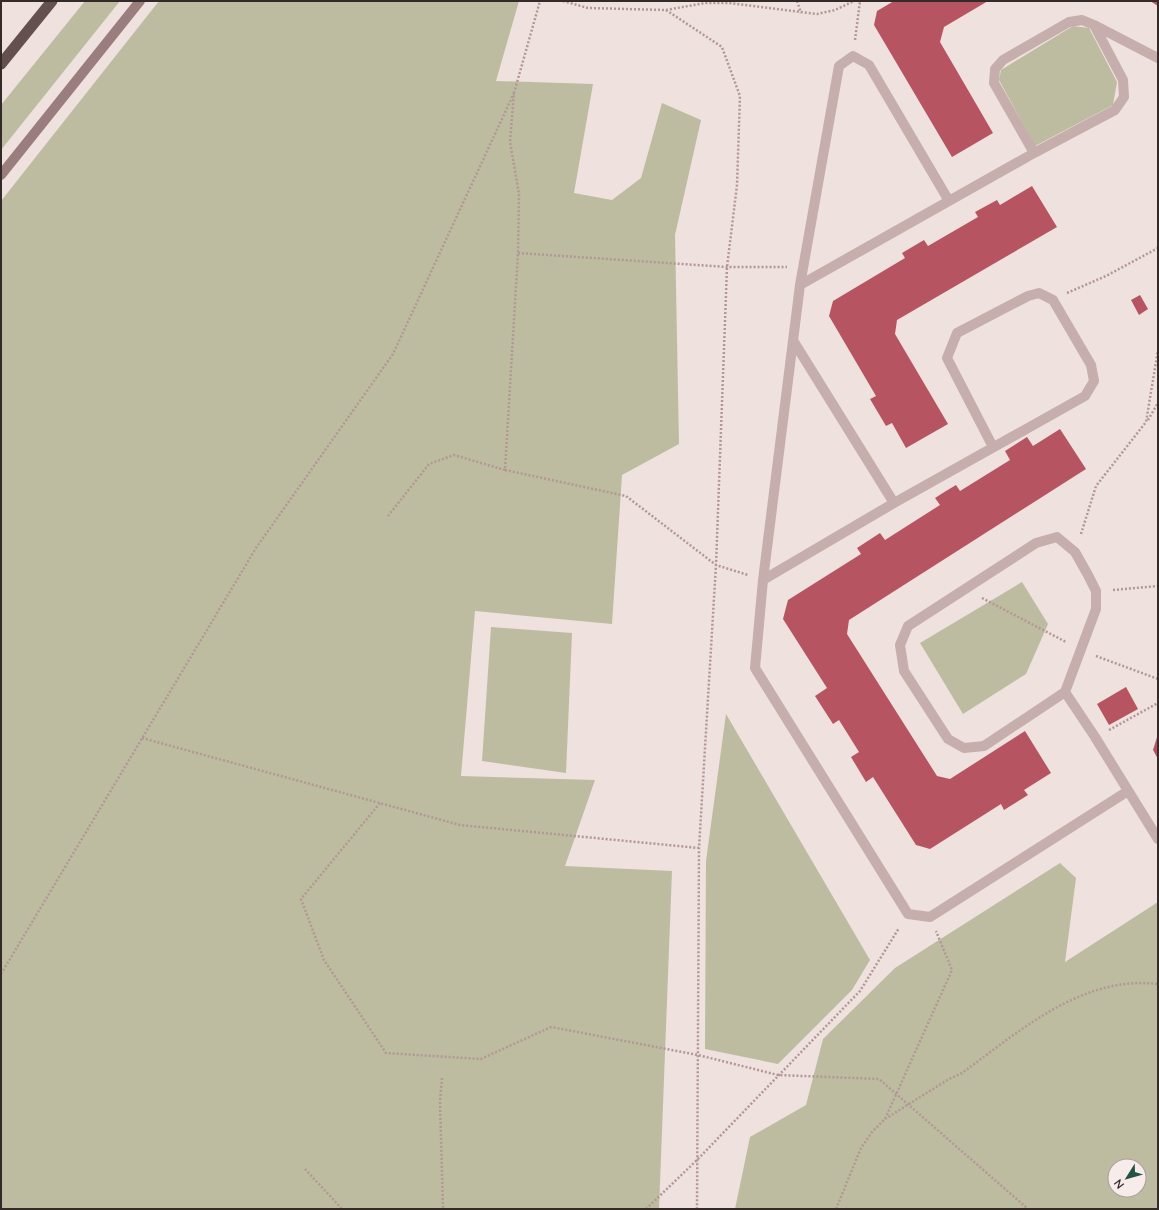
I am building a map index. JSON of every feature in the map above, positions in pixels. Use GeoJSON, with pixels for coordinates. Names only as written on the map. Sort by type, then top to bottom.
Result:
{"type":"FeatureCollection","features":[{"type":"Feature","properties":{"kind":"highway"},"geometry":{"type":"LineString","coordinates":[[1,64],[52,1]]}},
{"type":"Feature","properties":{"kind":"main road"},"geometry":{"type":"LineString","coordinates":[[1,175],[140,1]]}},
{"type":"Feature","properties":{"kind":"lane"},"geometry":{"type":"LineString","coordinates":[[1034,153],[994,83],[995,69],[1002,60],[1069,22],[1082,20],[1094,24],[1158,58]]}},
{"type":"Feature","properties":{"kind":"lane"},"geometry":{"type":"LineString","coordinates":[[800,285],[1034,153],[1115,110],[1124,97],[1123,80],[1094,24]]}},
{"type":"Feature","properties":{"kind":"lane"},"geometry":{"type":"LineString","coordinates":[[949,201],[869,66],[853,56],[839,66],[800,285],[763,580],[755,668],[908,914],[930,917],[1128,791]]}},
{"type":"Feature","properties":{"kind":"lane"},"geometry":{"type":"LineString","coordinates":[[763,580],[993,446],[1085,396],[1094,381],[1091,365],[1053,300],[1039,293],[1028,296],[956,333],[946,358],[993,446]]}},
{"type":"Feature","properties":{"kind":"lane"},"geometry":{"type":"LineString","coordinates":[[794,342],[894,503]]}},
{"type":"Feature","properties":{"kind":"lane"},"geometry":{"type":"LineString","coordinates":[[1056,537],[1075,552],[1096,591],[1096,609],[1065,692],[984,746],[964,748],[948,739],[904,671],[900,645],[908,626],[964,589],[1036,543],[1056,537]]}},
{"type":"Feature","properties":{"kind":"lane"},"geometry":{"type":"LineString","coordinates":[[1065,692],[1095,737],[1158,839]]}},
{"type":"Feature","properties":{"kind":"path"},"geometry":{"type":"LineString","coordinates":[[1,974],[256,548],[393,354],[514,93],[540,1]]}},
{"type":"Feature","properties":{"kind":"path"},"geometry":{"type":"LineString","coordinates":[[563,1],[588,8],[666,10],[705,3],[729,3],[818,14],[835,10],[854,1]]}},
{"type":"Feature","properties":{"kind":"path"},"geometry":{"type":"LineString","coordinates":[[797,1],[801,13]]}},
{"type":"Feature","properties":{"kind":"path"},"geometry":{"type":"LineString","coordinates":[[853,56],[860,1]]}},
{"type":"Feature","properties":{"kind":"path"},"geometry":{"type":"LineString","coordinates":[[666,10],[722,47],[740,96],[737,185],[727,267],[716,565],[699,848],[697,1209]]}},
{"type":"Feature","properties":{"kind":"path"},"geometry":{"type":"LineString","coordinates":[[505,470],[518,253],[519,194],[510,142],[514,93]]}},
{"type":"Feature","properties":{"kind":"path"},"geometry":{"type":"LineString","coordinates":[[1053,300],[1106,276],[1158,248]]}},
{"type":"Feature","properties":{"kind":"path"},"geometry":{"type":"LineString","coordinates":[[518,253],[727,267],[803,266]]}},
{"type":"Feature","properties":{"kind":"path"},"geometry":{"type":"LineString","coordinates":[[1146,422],[1158,350]]}},
{"type":"Feature","properties":{"kind":"path"},"geometry":{"type":"LineString","coordinates":[[1075,552],[1096,486],[1146,422],[1158,403]]}},
{"type":"Feature","properties":{"kind":"path"},"geometry":{"type":"LineString","coordinates":[[388,516],[429,464],[454,455],[505,470],[626,496],[716,565],[763,580]]}},
{"type":"Feature","properties":{"kind":"path"},"geometry":{"type":"LineString","coordinates":[[1096,591],[1158,586]]}},
{"type":"Feature","properties":{"kind":"path"},"geometry":{"type":"LineString","coordinates":[[964,589],[1080,650],[1158,680]]}},
{"type":"Feature","properties":{"kind":"path"},"geometry":{"type":"LineString","coordinates":[[1095,737],[1158,704]]}},
{"type":"Feature","properties":{"kind":"path"},"geometry":{"type":"LineString","coordinates":[[142,738],[460,825],[699,848]]}},
{"type":"Feature","properties":{"kind":"path"},"geometry":{"type":"LineString","coordinates":[[380,803],[301,899],[324,960],[386,1053],[481,1059],[551,1027],[698,1055],[778,1075],[879,1079],[1028,1209]]}},
{"type":"Feature","properties":{"kind":"path"},"geometry":{"type":"LineString","coordinates":[[646,1209],[697,1160],[860,991],[908,914]]}},
{"type":"Feature","properties":{"kind":"path"},"geometry":{"type":"LineString","coordinates":[[885,1119],[952,970],[930,917]]}},
{"type":"Feature","properties":{"kind":"path"},"geometry":{"type":"LineString","coordinates":[[836,1209],[861,1148],[872,1132],[885,1119],[948,1079],[962,1073],[1052,1008],[1092,991],[1118,985],[1139,981],[1158,984]]}},
{"type":"Feature","properties":{"kind":"path"},"geometry":{"type":"LineString","coordinates":[[442,1078],[440,1101],[443,1209]]}},
{"type":"Feature","properties":{"kind":"path"},"geometry":{"type":"LineString","coordinates":[[305,1169],[342,1209]]}},
{"type":"Feature","properties":{"kind":"green space"},"geometry":{"type":"Polygon","coordinates":[[[85,1],[120,1],[1,150],[1,105],[85,1]]]}},
{"type":"Feature","properties":{"kind":"green space"},"geometry":{"type":"Polygon","coordinates":[[[159,1],[519,1],[496,81],[593,84],[574,193],[612,200],[641,178],[662,103],[701,120],[675,235],[679,444],[622,475],[612,624],[475,611],[461,776],[595,780],[565,866],[672,871],[659,1209],[1,1209],[1,201],[159,1]]]}},
{"type":"Feature","properties":{"kind":"green space"},"geometry":{"type":"Polygon","coordinates":[[[1073,26],[1089,28],[1117,82],[1113,105],[1035,146],[999,80],[1001,70],[1073,26]]]}},
{"type":"Feature","properties":{"kind":"green space"},"geometry":{"type":"Polygon","coordinates":[[[1022,582],[1048,624],[1026,674],[963,714],[920,643],[1022,582]]]}},
{"type":"Feature","properties":{"kind":"green space"},"geometry":{"type":"Polygon","coordinates":[[[491,627],[572,633],[566,773],[482,761],[491,627]]]}},
{"type":"Feature","properties":{"kind":"green space"},"geometry":{"type":"Polygon","coordinates":[[[726,714],[870,960],[852,990],[778,1064],[705,1049],[706,861],[726,714]]]}},
{"type":"Feature","properties":{"kind":"green space"},"geometry":{"type":"Polygon","coordinates":[[[1060,863],[1076,878],[1065,962],[1158,902],[1158,1209],[735,1209],[750,1137],[806,1105],[823,1039],[895,968],[1060,863]]]}},
{"type":"Feature","properties":{"kind":"building"},"geometry":{"type":"Polygon","coordinates":[[[894,1],[988,1],[944,27],[940,42],[993,133],[952,157],[874,25],[877,11],[894,1]]]}},
{"type":"Feature","properties":{"kind":"building"},"geometry":{"type":"Polygon","coordinates":[[[1150,1],[1158,1],[1158,6],[1150,1]]]}},
{"type":"Feature","properties":{"kind":"building"},"geometry":{"type":"Polygon","coordinates":[[[1032,186],[1057,227],[897,320],[895,334],[948,424],[906,448],[892,423],[886,426],[870,399],[876,396],[829,316],[833,301],[905,258],[902,253],[924,240],[928,246],[978,217],[975,212],[997,200],[1000,205],[1032,186]]]}},
{"type":"Feature","properties":{"kind":"building"},"geometry":{"type":"Polygon","coordinates":[[[1140,295],[1148,309],[1139,315],[1131,300],[1140,295]]]}},
{"type":"Feature","properties":{"kind":"building"},"geometry":{"type":"Polygon","coordinates":[[[1060,429],[1086,469],[849,620],[847,634],[937,776],[950,779],[1025,731],[1051,773],[1024,790],[1028,795],[1004,810],[1001,804],[930,849],[916,845],[873,777],[866,782],[851,757],[859,752],[839,720],[833,724],[815,696],[827,688],[783,619],[788,600],[861,554],[857,548],[880,533],[885,540],[940,505],[935,498],[946,491],[956,485],[960,491],[1010,460],[1005,451],[1027,437],[1033,446],[1060,429]]]}},
{"type":"Feature","properties":{"kind":"building"},"geometry":{"type":"Polygon","coordinates":[[[1126,687],[1138,709],[1109,725],[1097,704],[1126,687]]]}},
{"type":"Feature","properties":{"kind":"building"},"geometry":{"type":"Polygon","coordinates":[[[1158,734],[1158,759],[1153,750],[1158,734]]]}}]}
